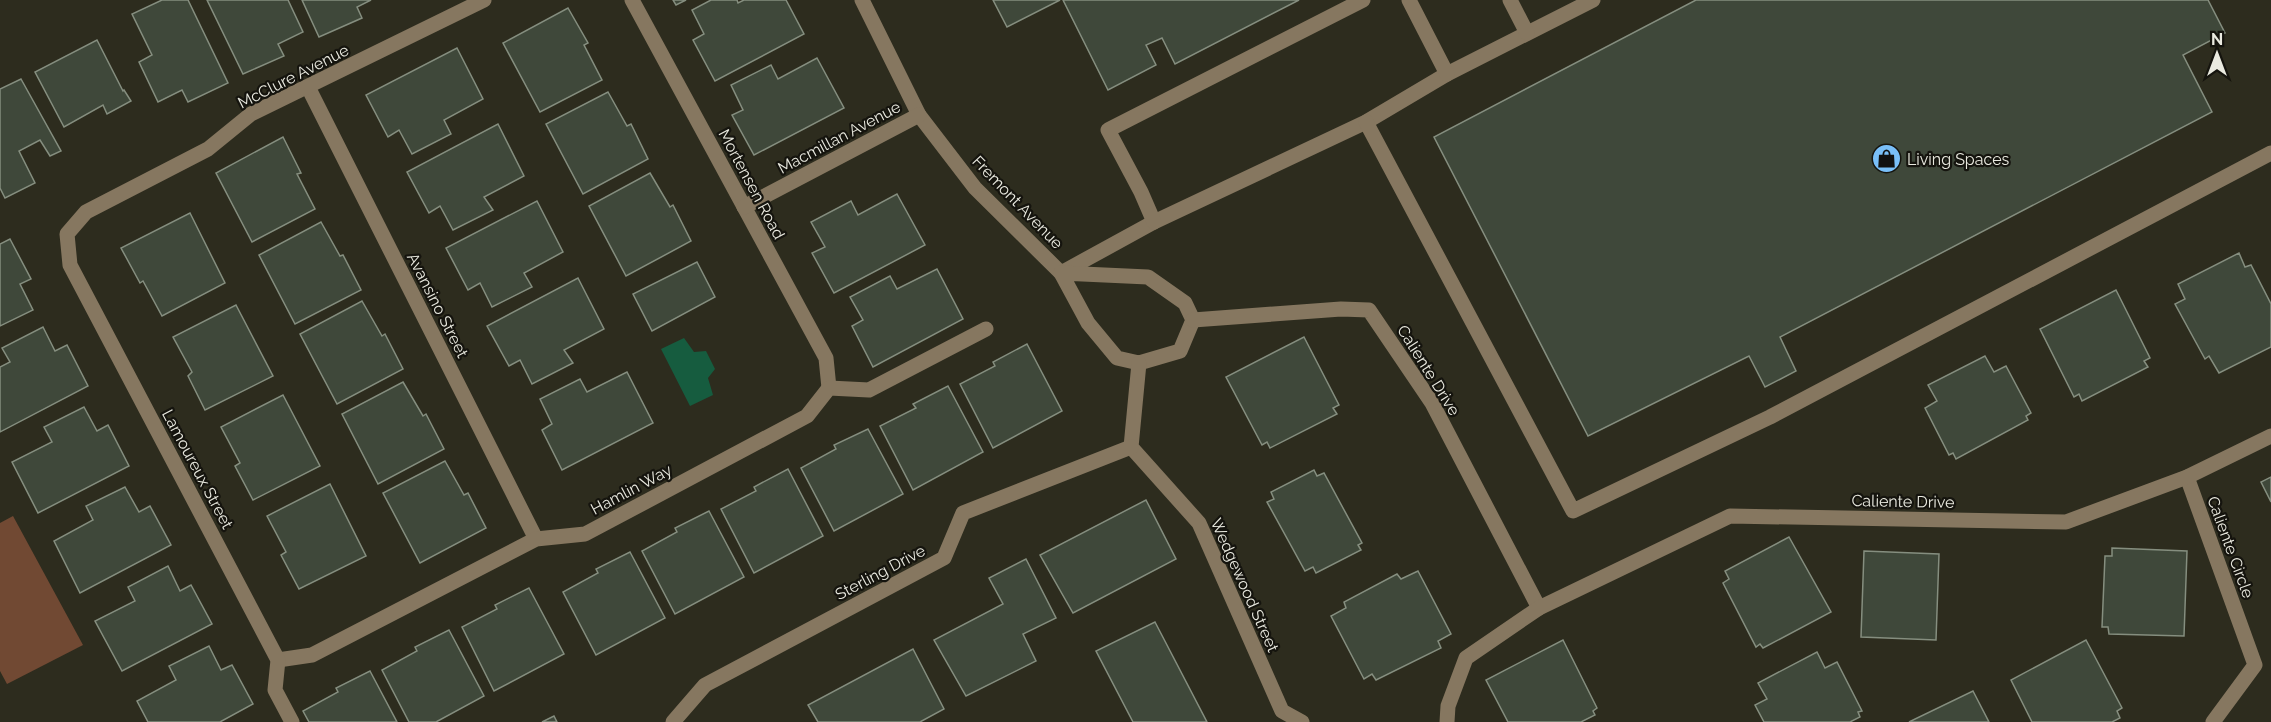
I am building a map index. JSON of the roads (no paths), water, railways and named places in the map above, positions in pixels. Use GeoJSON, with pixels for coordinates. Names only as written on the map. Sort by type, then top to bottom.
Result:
{"type":"FeatureCollection","features":[{"type":"Feature","properties":{"kind":"street","name":"McClure Avenue"},"geometry":{"type":"LineString","coordinates":[[67,234],[86,212],[208,149],[251,114],[484,0]]}},
{"type":"Feature","properties":{"kind":"street","name":"Mortensen Road"},"geometry":{"type":"LineString","coordinates":[[632,0],[826,358],[829,388]]}},
{"type":"Feature","properties":{"kind":"street","name":"Fremont Avenue"},"geometry":{"type":"LineString","coordinates":[[862,0],[919,115],[975,188],[1061,273],[1088,323],[1117,358],[1139,363]]}},
{"type":"Feature","properties":{"kind":"street"},"geometry":{"type":"LineString","coordinates":[[1154,222],[1107,130],[1363,0]]}},
{"type":"Feature","properties":{"kind":"street"},"geometry":{"type":"LineString","coordinates":[[1409,0],[1447,74]]}},
{"type":"Feature","properties":{"kind":"street"},"geometry":{"type":"LineString","coordinates":[[1510,0],[1527,33]]}},
{"type":"Feature","properties":{"kind":"street"},"geometry":{"type":"LineString","coordinates":[[1061,273],[1154,222],[1366,122],[1447,74],[1593,0]]}},
{"type":"Feature","properties":{"kind":"street","name":"Avansino Street"},"geometry":{"type":"LineString","coordinates":[[308,87],[536,539]]}},
{"type":"Feature","properties":{"kind":"street","name":"Macmillan Avenue"},"geometry":{"type":"LineString","coordinates":[[744,207],[919,115]]}},
{"type":"Feature","properties":{"kind":"street"},"geometry":{"type":"LineString","coordinates":[[1366,122],[1573,511],[1780,412],[2271,153]]}},
{"type":"Feature","properties":{"kind":"street","name":"Lamoureux Street"},"geometry":{"type":"LineString","coordinates":[[67,234],[70,265],[278,660]]}},
{"type":"Feature","properties":{"kind":"street"},"geometry":{"type":"LineString","coordinates":[[1061,273],[1148,277],[1185,303],[1192,320],[1180,351],[1139,363],[1131,447]]}},
{"type":"Feature","properties":{"kind":"street","name":"Caliente Drive"},"geometry":{"type":"LineString","coordinates":[[1192,320],[1341,309],[1370,310],[1432,403],[1539,608]]}},
{"type":"Feature","properties":{"kind":"street"},"geometry":{"type":"LineString","coordinates":[[829,388],[869,390],[987,329]]}},
{"type":"Feature","properties":{"kind":"street","name":"Hamlin Way"},"geometry":{"type":"LineString","coordinates":[[278,660],[312,655],[536,539],[585,534],[807,416],[829,388]]}},
{"type":"Feature","properties":{"kind":"street","name":"Caliente Drive"},"geometry":{"type":"LineString","coordinates":[[1447,722],[1448,706],[1467,658],[1539,608],[1730,516],[2066,522],[2187,477],[2271,436]]}},
{"type":"Feature","properties":{"kind":"street","name":"Sterling Drive"},"geometry":{"type":"LineString","coordinates":[[672,722],[705,685],[944,558],[963,513],[1131,447]]}},
{"type":"Feature","properties":{"kind":"street","name":"Wedgewood Street"},"geometry":{"type":"LineString","coordinates":[[1131,447],[1199,523],[1282,711],[1302,722]]}},
{"type":"Feature","properties":{"kind":"street","name":"Caliente Circle"},"geometry":{"type":"LineString","coordinates":[[2187,477],[2255,665],[2213,722]]}},
{"type":"Feature","properties":{"kind":"street"},"geometry":{"type":"LineString","coordinates":[[278,660],[275,690],[292,722]]}},
{"type":"Feature","properties":{"kind":"place","name":"Living Spaces"},"geometry":{"type":"Point","coordinates":[1886,159]}}]}
